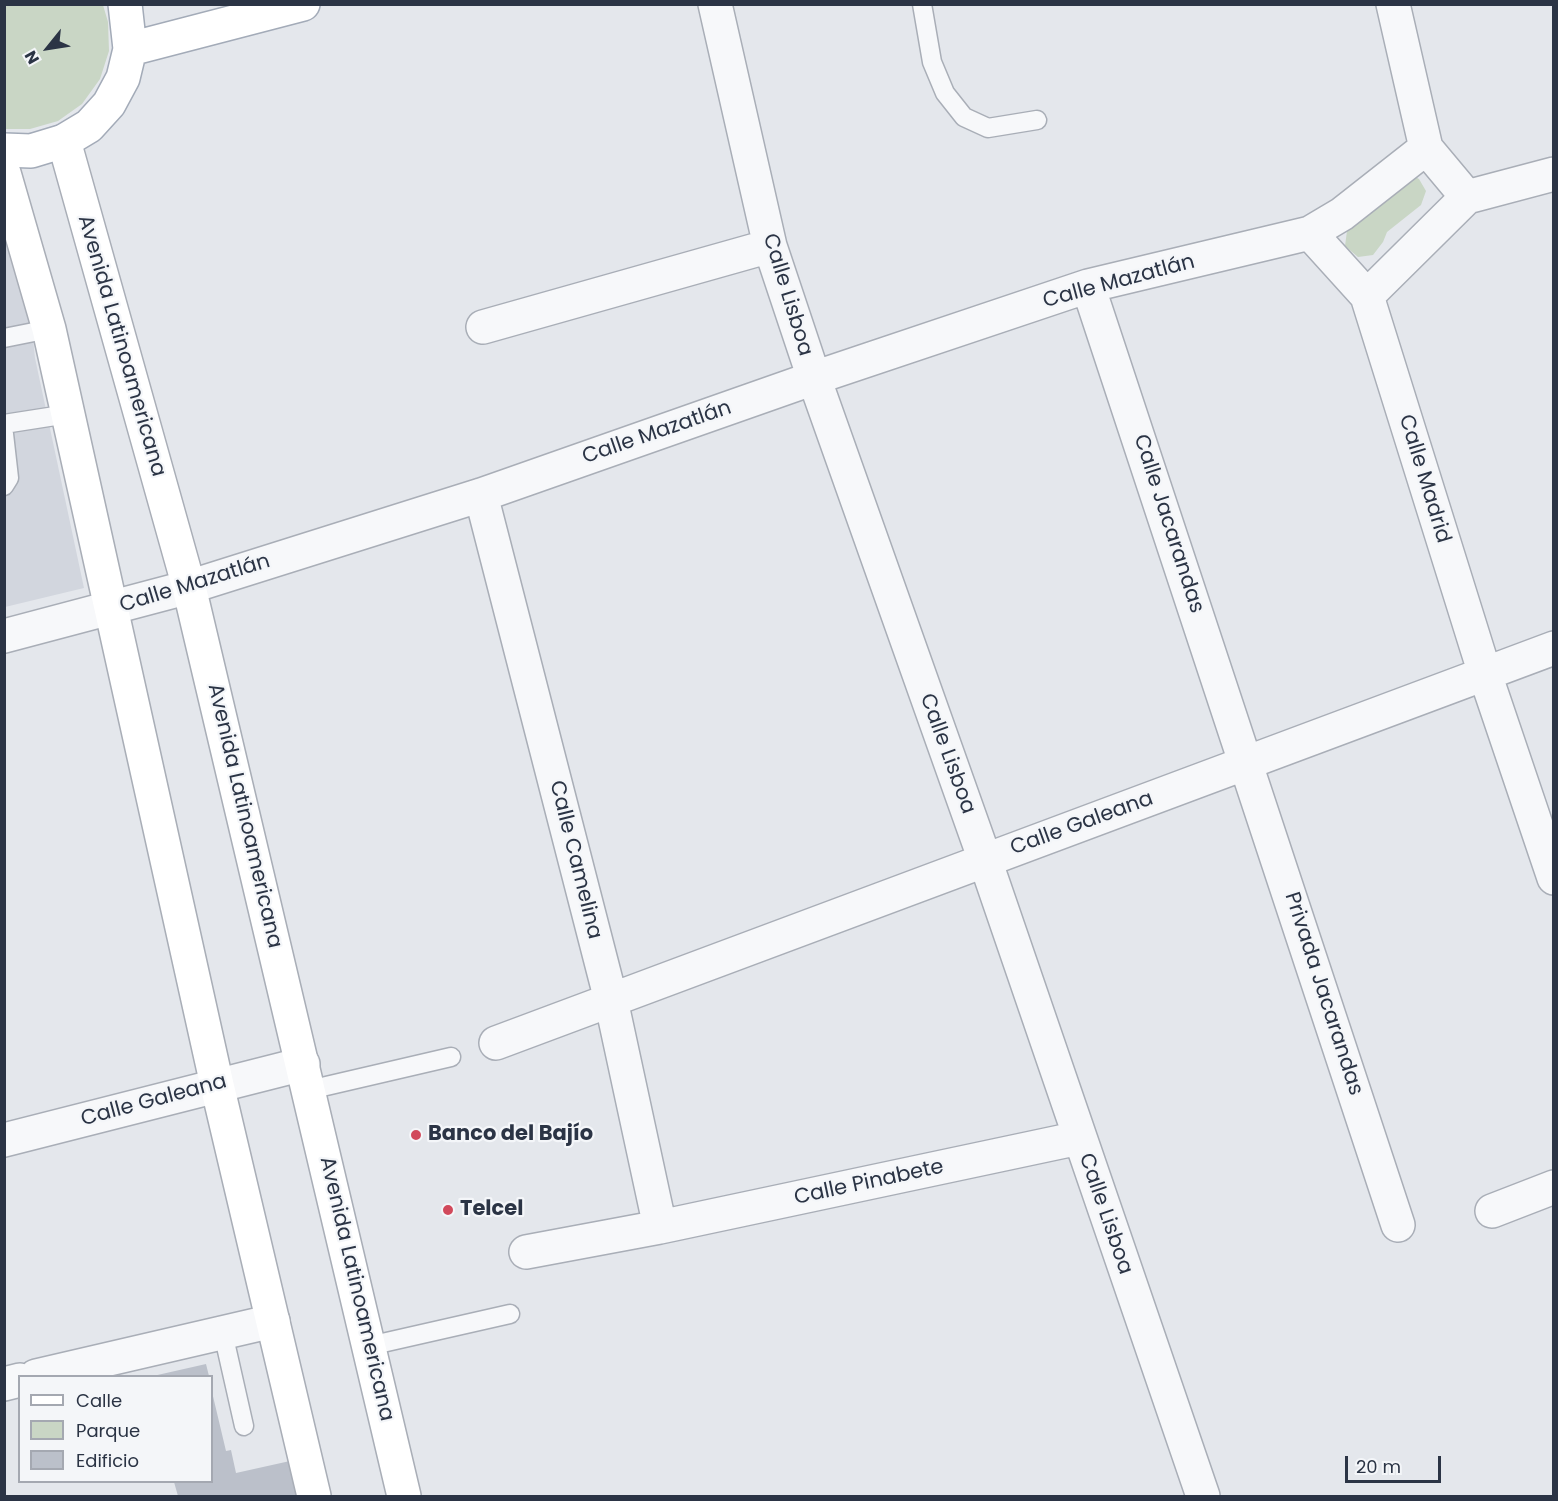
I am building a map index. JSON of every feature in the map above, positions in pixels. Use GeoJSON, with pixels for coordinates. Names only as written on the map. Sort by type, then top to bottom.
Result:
{"type":"FeatureCollection","features":[{"type":"Feature","properties":{"kind":"main road"},"geometry":{"type":"LineString","coordinates":[[4,150],[32,151],[64,141],[89,126],[109,104],[123,78],[129,49],[125,4]]}},
{"type":"Feature","properties":{"kind":"main road"},"geometry":{"type":"LineString","coordinates":[[129,49],[303,4]]}},
{"type":"Feature","properties":{"kind":"main road","name":"Avenida Latinoamericana"},"geometry":{"type":"LineString","coordinates":[[64,141],[189,587],[404,1497]]}},
{"type":"Feature","properties":{"kind":"main road"},"geometry":{"type":"LineString","coordinates":[[4,173],[49,329],[217,1085],[314,1497]]}},
{"type":"Feature","properties":{"kind":"street","name":"Calle Lisboa"},"geometry":{"type":"LineString","coordinates":[[715,4],[770,246],[814,378],[985,860],[1203,1497]]}},
{"type":"Feature","properties":{"kind":"street"},"geometry":{"type":"LineString","coordinates":[[1393,4],[1426,148],[1467,197]]}},
{"type":"Feature","properties":{"kind":"street"},"geometry":{"type":"LineString","coordinates":[[1310,233],[1342,214],[1426,148]]}},
{"type":"Feature","properties":{"kind":"street"},"geometry":{"type":"LineString","coordinates":[[1367,296],[1467,197],[1554,174]]}},
{"type":"Feature","properties":{"kind":"street","name":"Calle Mazatlán"},"geometry":{"type":"LineString","coordinates":[[4,636],[111,610],[189,587],[481,495],[814,378],[1088,286],[1310,233]]}},
{"type":"Feature","properties":{"kind":"street","name":"Calle Madrid"},"geometry":{"type":"LineString","coordinates":[[1310,233],[1367,296],[1485,674],[1554,878]]}},
{"type":"Feature","properties":{"kind":"street"},"geometry":{"type":"LineString","coordinates":[[483,327],[770,246]]}},
{"type":"Feature","properties":{"kind":"street","name":"Calle Jacarandas"},"geometry":{"type":"LineString","coordinates":[[1088,286],[1247,763]]}},
{"type":"Feature","properties":{"kind":"street","name":"Calle Camelina"},"geometry":{"type":"LineString","coordinates":[[481,495],[611,1000],[660,1227]]}},
{"type":"Feature","properties":{"kind":"street","name":"Calle Galeana"},"geometry":{"type":"LineString","coordinates":[[496,1043],[1554,648]]}},
{"type":"Feature","properties":{"kind":"street","name":"Privada Jacarandas"},"geometry":{"type":"LineString","coordinates":[[1247,763],[1398,1225]]}},
{"type":"Feature","properties":{"kind":"street","name":"Calle Galeana"},"geometry":{"type":"LineString","coordinates":[[4,1140],[217,1085],[306,1077]]}},
{"type":"Feature","properties":{"kind":"street","name":"Calle Pinabete"},"geometry":{"type":"LineString","coordinates":[[526,1252],[660,1227],[1079,1138]]}},
{"type":"Feature","properties":{"kind":"street"},"geometry":{"type":"LineString","coordinates":[[1492,1210],[1554,1187]]}},
{"type":"Feature","properties":{"kind":"street"},"geometry":{"type":"LineString","coordinates":[[44,1375],[273,1321]]}},
{"type":"Feature","properties":{"kind":"lane"},"geometry":{"type":"LineString","coordinates":[[921,4],[932,62],[945,93],[964,117],[988,128],[1037,120]]}},
{"type":"Feature","properties":{"kind":"lane"},"geometry":{"type":"LineString","coordinates":[[4,338],[49,329]]}},
{"type":"Feature","properties":{"kind":"lane"},"geometry":{"type":"LineString","coordinates":[[4,424],[68,414]]}},
{"type":"Feature","properties":{"kind":"lane"},"geometry":{"type":"LineString","coordinates":[[4,434],[9,478],[4,486]]}},
{"type":"Feature","properties":{"kind":"lane"},"geometry":{"type":"LineString","coordinates":[[306,1077],[451,1057]]}},
{"type":"Feature","properties":{"kind":"lane"},"geometry":{"type":"LineString","coordinates":[[369,1346],[510,1314]]}},
{"type":"Feature","properties":{"kind":"lane"},"geometry":{"type":"LineString","coordinates":[[223,1332],[244,1426]]}},
{"type":"Feature","properties":{"kind":"shaded area"},"geometry":{"type":"Polygon","coordinates":[[[4,214],[30,309],[35,358],[84,588],[5,607],[4,214]]]}},
{"type":"Feature","properties":{"kind":"green space"},"geometry":{"type":"Polygon","coordinates":[[[5,4],[103,5],[108,22],[109,51],[100,79],[82,104],[58,121],[30,129],[5,129],[5,4]]]}},
{"type":"Feature","properties":{"kind":"green space"},"geometry":{"type":"Polygon","coordinates":[[[1409,173],[1419,179],[1426,191],[1421,205],[1387,232],[1373,255],[1358,257],[1345,246],[1347,231],[1373,212],[1409,173]]]}},
{"type":"Feature","properties":{"kind":"building"},"geometry":{"type":"Polygon","coordinates":[[[206,1364],[209,1375],[157,1375],[206,1364]]]}},
{"type":"Feature","properties":{"kind":"building"},"geometry":{"type":"Polygon","coordinates":[[[213,1396],[226,1451],[231,1450],[236,1473],[290,1461],[298,1496],[178,1496],[174,1483],[213,1483],[213,1396]]]}},
{"type":"Feature","properties":{"kind":"place","name":"Banco del Bajío"},"geometry":{"type":"Point","coordinates":[416,1135]}},
{"type":"Feature","properties":{"kind":"place","name":"Telcel"},"geometry":{"type":"Point","coordinates":[448,1210]}}]}
